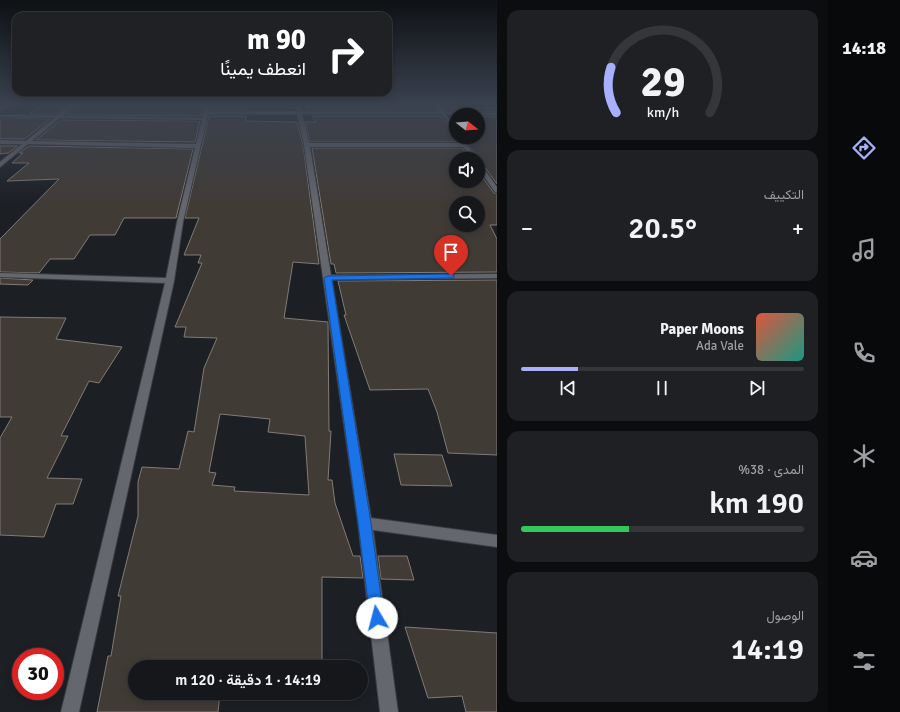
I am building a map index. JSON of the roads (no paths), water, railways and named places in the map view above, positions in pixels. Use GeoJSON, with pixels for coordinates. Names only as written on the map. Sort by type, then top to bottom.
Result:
{"type":"FeatureCollection","features":[{"type":"Feature","properties":{"kind":"street"},"geometry":{"type":"LineString","coordinates":[[0,165],[33,137]]}},
{"type":"Feature","properties":{"kind":"street"},"geometry":{"type":"LineString","coordinates":[[70,712],[170,281],[180,222],[199,137]]}},
{"type":"Feature","properties":{"kind":"street"},"geometry":{"type":"LineString","coordinates":[[305,137],[365,523],[389,712]]}},
{"type":"Feature","properties":{"kind":"street"},"geometry":{"type":"LineString","coordinates":[[0,142],[197,146]]}},
{"type":"Feature","properties":{"kind":"street"},"geometry":{"type":"LineString","coordinates":[[307,145],[465,145],[470,152]]}},
{"type":"Feature","properties":{"kind":"street"},"geometry":{"type":"LineString","coordinates":[[485,174],[497,191]]}},
{"type":"Feature","properties":{"kind":"street"},"geometry":{"type":"LineString","coordinates":[[0,285],[4,275],[170,281]]}},
{"type":"Feature","properties":{"kind":"street"},"geometry":{"type":"LineString","coordinates":[[328,278],[497,276]]}},
{"type":"Feature","properties":{"kind":"street"},"geometry":{"type":"LineString","coordinates":[[365,523],[497,541]]}}]}
